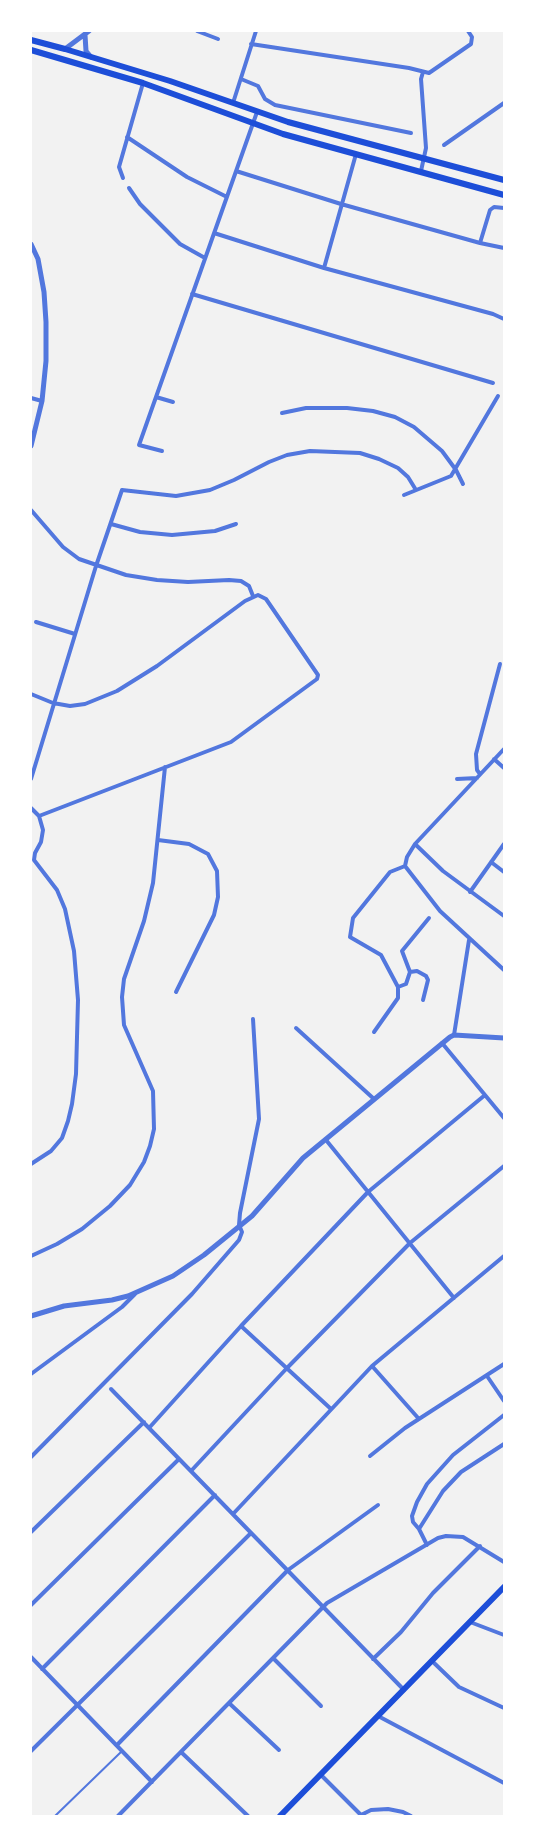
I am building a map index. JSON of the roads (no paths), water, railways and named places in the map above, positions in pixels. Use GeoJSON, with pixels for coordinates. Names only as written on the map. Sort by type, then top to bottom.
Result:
{"type":"FeatureCollection","features":[{"type":"Feature","properties":{"kind":"main road"},"geometry":{"type":"LineString","coordinates":[[31,40],[91,57],[288,122],[504,180]]}},
{"type":"Feature","properties":{"kind":"main road"},"geometry":{"type":"LineString","coordinates":[[31,50],[144,83],[252,124],[504,194]]}},
{"type":"Feature","properties":{"kind":"main road"},"geometry":{"type":"LineString","coordinates":[[483,175],[504,185]]}},
{"type":"Feature","properties":{"kind":"main road"},"geometry":{"type":"LineString","coordinates":[[280,1816],[504,1587]]}},
{"type":"Feature","properties":{"kind":"street"},"geometry":{"type":"LineString","coordinates":[[197,31],[218,39]]}},
{"type":"Feature","properties":{"kind":"street"},"geometry":{"type":"LineString","coordinates":[[233,103],[256,31]]}},
{"type":"Feature","properties":{"kind":"street"},"geometry":{"type":"LineString","coordinates":[[251,44],[409,68],[429,73],[471,44],[472,37],[468,31]]}},
{"type":"Feature","properties":{"kind":"street"},"geometry":{"type":"LineString","coordinates":[[65,49],[87,33]]}},
{"type":"Feature","properties":{"kind":"street"},"geometry":{"type":"LineString","coordinates":[[87,33],[86,51],[91,57]]}},
{"type":"Feature","properties":{"kind":"street"},"geometry":{"type":"LineString","coordinates":[[421,171],[425,159],[421,79],[423,72]]}},
{"type":"Feature","properties":{"kind":"street"},"geometry":{"type":"LineString","coordinates":[[241,79],[258,86],[265,99],[275,105],[411,133]]}},
{"type":"Feature","properties":{"kind":"street"},"geometry":{"type":"LineString","coordinates":[[124,178],[119,167],[144,83]]}},
{"type":"Feature","properties":{"kind":"street"},"geometry":{"type":"LineString","coordinates":[[444,145],[504,102]]}},
{"type":"Feature","properties":{"kind":"street"},"geometry":{"type":"LineString","coordinates":[[162,451],[139,445],[257,112]]}},
{"type":"Feature","properties":{"kind":"street"},"geometry":{"type":"LineString","coordinates":[[127,137],[180,173],[227,197]]}},
{"type":"Feature","properties":{"kind":"street"},"geometry":{"type":"LineString","coordinates":[[324,268],[356,154]]}},
{"type":"Feature","properties":{"kind":"street"},"geometry":{"type":"LineString","coordinates":[[236,172],[341,204],[480,243],[504,248]]}},
{"type":"Feature","properties":{"kind":"street"},"geometry":{"type":"LineString","coordinates":[[129,188],[140,204],[180,244],[205,258]]}},
{"type":"Feature","properties":{"kind":"street"},"geometry":{"type":"LineString","coordinates":[[480,243],[490,210],[494,207],[504,208]]}},
{"type":"Feature","properties":{"kind":"street"},"geometry":{"type":"LineString","coordinates":[[214,233],[324,268],[493,314],[504,319]]}},
{"type":"Feature","properties":{"kind":"street"},"geometry":{"type":"LineString","coordinates":[[31,244],[38,259],[44,292],[46,322],[46,360],[42,401],[31,446]]}},
{"type":"Feature","properties":{"kind":"street"},"geometry":{"type":"LineString","coordinates":[[192,294],[493,383]]}},
{"type":"Feature","properties":{"kind":"street"},"geometry":{"type":"LineString","coordinates":[[404,495],[451,476],[456,470],[498,396]]}},
{"type":"Feature","properties":{"kind":"street"},"geometry":{"type":"LineString","coordinates":[[156,397],[173,402]]}},
{"type":"Feature","properties":{"kind":"street"},"geometry":{"type":"LineString","coordinates":[[31,398],[42,401]]}},
{"type":"Feature","properties":{"kind":"street"},"geometry":{"type":"LineString","coordinates":[[282,413],[306,408],[347,408],[373,411],[395,417],[414,427],[442,451],[456,470],[463,484]]}},
{"type":"Feature","properties":{"kind":"street"},"geometry":{"type":"LineString","coordinates":[[31,779],[96,566],[121,491],[124,489],[176,496],[194,493],[222,486],[269,462],[287,455],[317,451],[360,453],[379,459],[398,468],[408,478],[416,490]]}},
{"type":"Feature","properties":{"kind":"street"},"geometry":{"type":"LineString","coordinates":[[31,510],[63,547],[79,559],[96,566],[126,575],[157,580],[188,582],[229,580],[241,581],[249,586],[254,596]]}},
{"type":"Feature","properties":{"kind":"street"},"geometry":{"type":"LineString","coordinates":[[111,524],[140,532],[172,535],[215,531],[236,524]]}},
{"type":"Feature","properties":{"kind":"street"},"geometry":{"type":"LineString","coordinates":[[31,694],[54,704],[70,706],[85,704],[117,691],[157,666],[254,596],[258,595],[266,599],[318,672],[317,679],[239,738],[39,816]]}},
{"type":"Feature","properties":{"kind":"street"},"geometry":{"type":"LineString","coordinates":[[36,622],[75,634]]}},
{"type":"Feature","properties":{"kind":"street"},"geometry":{"type":"LineString","coordinates":[[479,776],[476,754],[500,664]]}},
{"type":"Feature","properties":{"kind":"street"},"geometry":{"type":"LineString","coordinates":[[405,866],[407,857],[416,844],[504,749]]}},
{"type":"Feature","properties":{"kind":"street"},"geometry":{"type":"LineString","coordinates":[[494,759],[504,768]]}},
{"type":"Feature","properties":{"kind":"street"},"geometry":{"type":"LineString","coordinates":[[31,1256],[57,1244],[82,1229],[110,1206],[130,1185],[144,1162],[150,1146],[154,1128],[153,1091],[124,1025],[122,997],[126,972],[154,883],[165,767]]}},
{"type":"Feature","properties":{"kind":"street"},"geometry":{"type":"LineString","coordinates":[[457,779],[479,776]]}},
{"type":"Feature","properties":{"kind":"street"},"geometry":{"type":"LineString","coordinates":[[31,808],[39,816],[42,824],[43,836],[32,861],[57,890],[65,909],[74,951],[78,1000],[76,1074],[68,1121],[62,1138],[51,1151],[31,1164]]}},
{"type":"Feature","properties":{"kind":"street"},"geometry":{"type":"LineString","coordinates":[[158,840],[189,844],[208,854],[217,871],[218,897],[214,915],[176,992]]}},
{"type":"Feature","properties":{"kind":"street"},"geometry":{"type":"LineString","coordinates":[[416,844],[443,871],[504,916]]}},
{"type":"Feature","properties":{"kind":"street"},"geometry":{"type":"LineString","coordinates":[[470,892],[504,844]]}},
{"type":"Feature","properties":{"kind":"street"},"geometry":{"type":"LineString","coordinates":[[491,862],[504,872]]}},
{"type":"Feature","properties":{"kind":"street"},"geometry":{"type":"LineString","coordinates":[[405,866],[440,911],[469,940],[504,970]]}},
{"type":"Feature","properties":{"kind":"street"},"geometry":{"type":"LineString","coordinates":[[374,1032],[398,998],[398,987],[381,956],[350,938],[353,918],[390,872],[405,866]]}},
{"type":"Feature","properties":{"kind":"street"},"geometry":{"type":"LineString","coordinates":[[398,987],[406,984],[410,972],[402,951],[428,918]]}},
{"type":"Feature","properties":{"kind":"street"},"geometry":{"type":"LineString","coordinates":[[454,1035],[469,940]]}},
{"type":"Feature","properties":{"kind":"street"},"geometry":{"type":"LineString","coordinates":[[410,972],[417,971],[426,976],[428,980],[423,1000]]}},
{"type":"Feature","properties":{"kind":"street"},"geometry":{"type":"LineString","coordinates":[[31,1457],[192,1294],[239,1240],[242,1232],[239,1225],[240,1213],[259,1119],[253,1019]]}},
{"type":"Feature","properties":{"kind":"street"},"geometry":{"type":"LineString","coordinates":[[296,1028],[374,1099]]}},
{"type":"Feature","properties":{"kind":"street"},"geometry":{"type":"LineString","coordinates":[[31,1316],[64,1306],[118,1299],[136,1293],[179,1272],[204,1255],[239,1225],[252,1216],[303,1158],[442,1043],[454,1035],[504,1038]]}},
{"type":"Feature","properties":{"kind":"street"},"geometry":{"type":"LineString","coordinates":[[442,1043],[504,1118]]}},
{"type":"Feature","properties":{"kind":"street"},"geometry":{"type":"LineString","coordinates":[[149,1428],[241,1326],[368,1192],[485,1095]]}},
{"type":"Feature","properties":{"kind":"street"},"geometry":{"type":"LineString","coordinates":[[326,1140],[454,1298]]}},
{"type":"Feature","properties":{"kind":"street"},"geometry":{"type":"LineString","coordinates":[[191,1471],[287,1368],[410,1243],[504,1166]]}},
{"type":"Feature","properties":{"kind":"street"},"geometry":{"type":"LineString","coordinates":[[233,1514],[372,1366],[504,1256]]}},
{"type":"Feature","properties":{"kind":"street"},"geometry":{"type":"LineString","coordinates":[[31,1374],[122,1307],[136,1293]]}},
{"type":"Feature","properties":{"kind":"street"},"geometry":{"type":"LineString","coordinates":[[241,1326],[331,1409]]}},
{"type":"Feature","properties":{"kind":"street"},"geometry":{"type":"LineString","coordinates":[[370,1456],[419,1419],[504,1364]]}},
{"type":"Feature","properties":{"kind":"street"},"geometry":{"type":"LineString","coordinates":[[372,1366],[419,1419]]}},
{"type":"Feature","properties":{"kind":"street"},"geometry":{"type":"LineString","coordinates":[[487,1376],[504,1401]]}},
{"type":"Feature","properties":{"kind":"street"},"geometry":{"type":"LineString","coordinates":[[111,1389],[404,1690]]}},
{"type":"Feature","properties":{"kind":"street"},"geometry":{"type":"LineString","coordinates":[[427,1545],[419,1528],[413,1522],[412,1516],[417,1502],[427,1484],[453,1455],[504,1415]]}},
{"type":"Feature","properties":{"kind":"street"},"geometry":{"type":"LineString","coordinates":[[31,1532],[144,1422]]}},
{"type":"Feature","properties":{"kind":"street"},"geometry":{"type":"LineString","coordinates":[[419,1528],[442,1491],[461,1472],[504,1444]]}},
{"type":"Feature","properties":{"kind":"street"},"geometry":{"type":"LineString","coordinates":[[31,1605],[179,1459]]}},
{"type":"Feature","properties":{"kind":"street"},"geometry":{"type":"LineString","coordinates":[[42,1669],[215,1495]]}},
{"type":"Feature","properties":{"kind":"street"},"geometry":{"type":"LineString","coordinates":[[117,1745],[288,1570],[378,1505]]}},
{"type":"Feature","properties":{"kind":"street"},"geometry":{"type":"LineString","coordinates":[[31,1751],[251,1533]]}},
{"type":"Feature","properties":{"kind":"street"},"geometry":{"type":"LineString","coordinates":[[118,1816],[323,1607],[438,1538],[455,1535],[464,1537],[504,1562]]}},
{"type":"Feature","properties":{"kind":"street"},"geometry":{"type":"LineString","coordinates":[[373,1659],[401,1632],[433,1594],[480,1546]]}},
{"type":"Feature","properties":{"kind":"street"},"geometry":{"type":"LineString","coordinates":[[470,1622],[504,1635]]}},
{"type":"Feature","properties":{"kind":"street"},"geometry":{"type":"LineString","coordinates":[[31,1657],[152,1782]]}},
{"type":"Feature","properties":{"kind":"street"},"geometry":{"type":"LineString","coordinates":[[273,1658],[322,1706]]}},
{"type":"Feature","properties":{"kind":"street"},"geometry":{"type":"LineString","coordinates":[[432,1661],[459,1687],[504,1708]]}},
{"type":"Feature","properties":{"kind":"street"},"geometry":{"type":"LineString","coordinates":[[229,1703],[279,1750]]}},
{"type":"Feature","properties":{"kind":"street"},"geometry":{"type":"LineString","coordinates":[[378,1716],[504,1783]]}},
{"type":"Feature","properties":{"kind":"street"},"geometry":{"type":"LineString","coordinates":[[181,1752],[248,1816]]}},
{"type":"Feature","properties":{"kind":"street"},"geometry":{"type":"LineString","coordinates":[[321,1775],[362,1815],[371,1810],[388,1809],[403,1812],[411,1816]]}},
{"type":"Feature","properties":{"kind":"lane"},"geometry":{"type":"LineString","coordinates":[[55,1816],[122,1751]]}}]}
